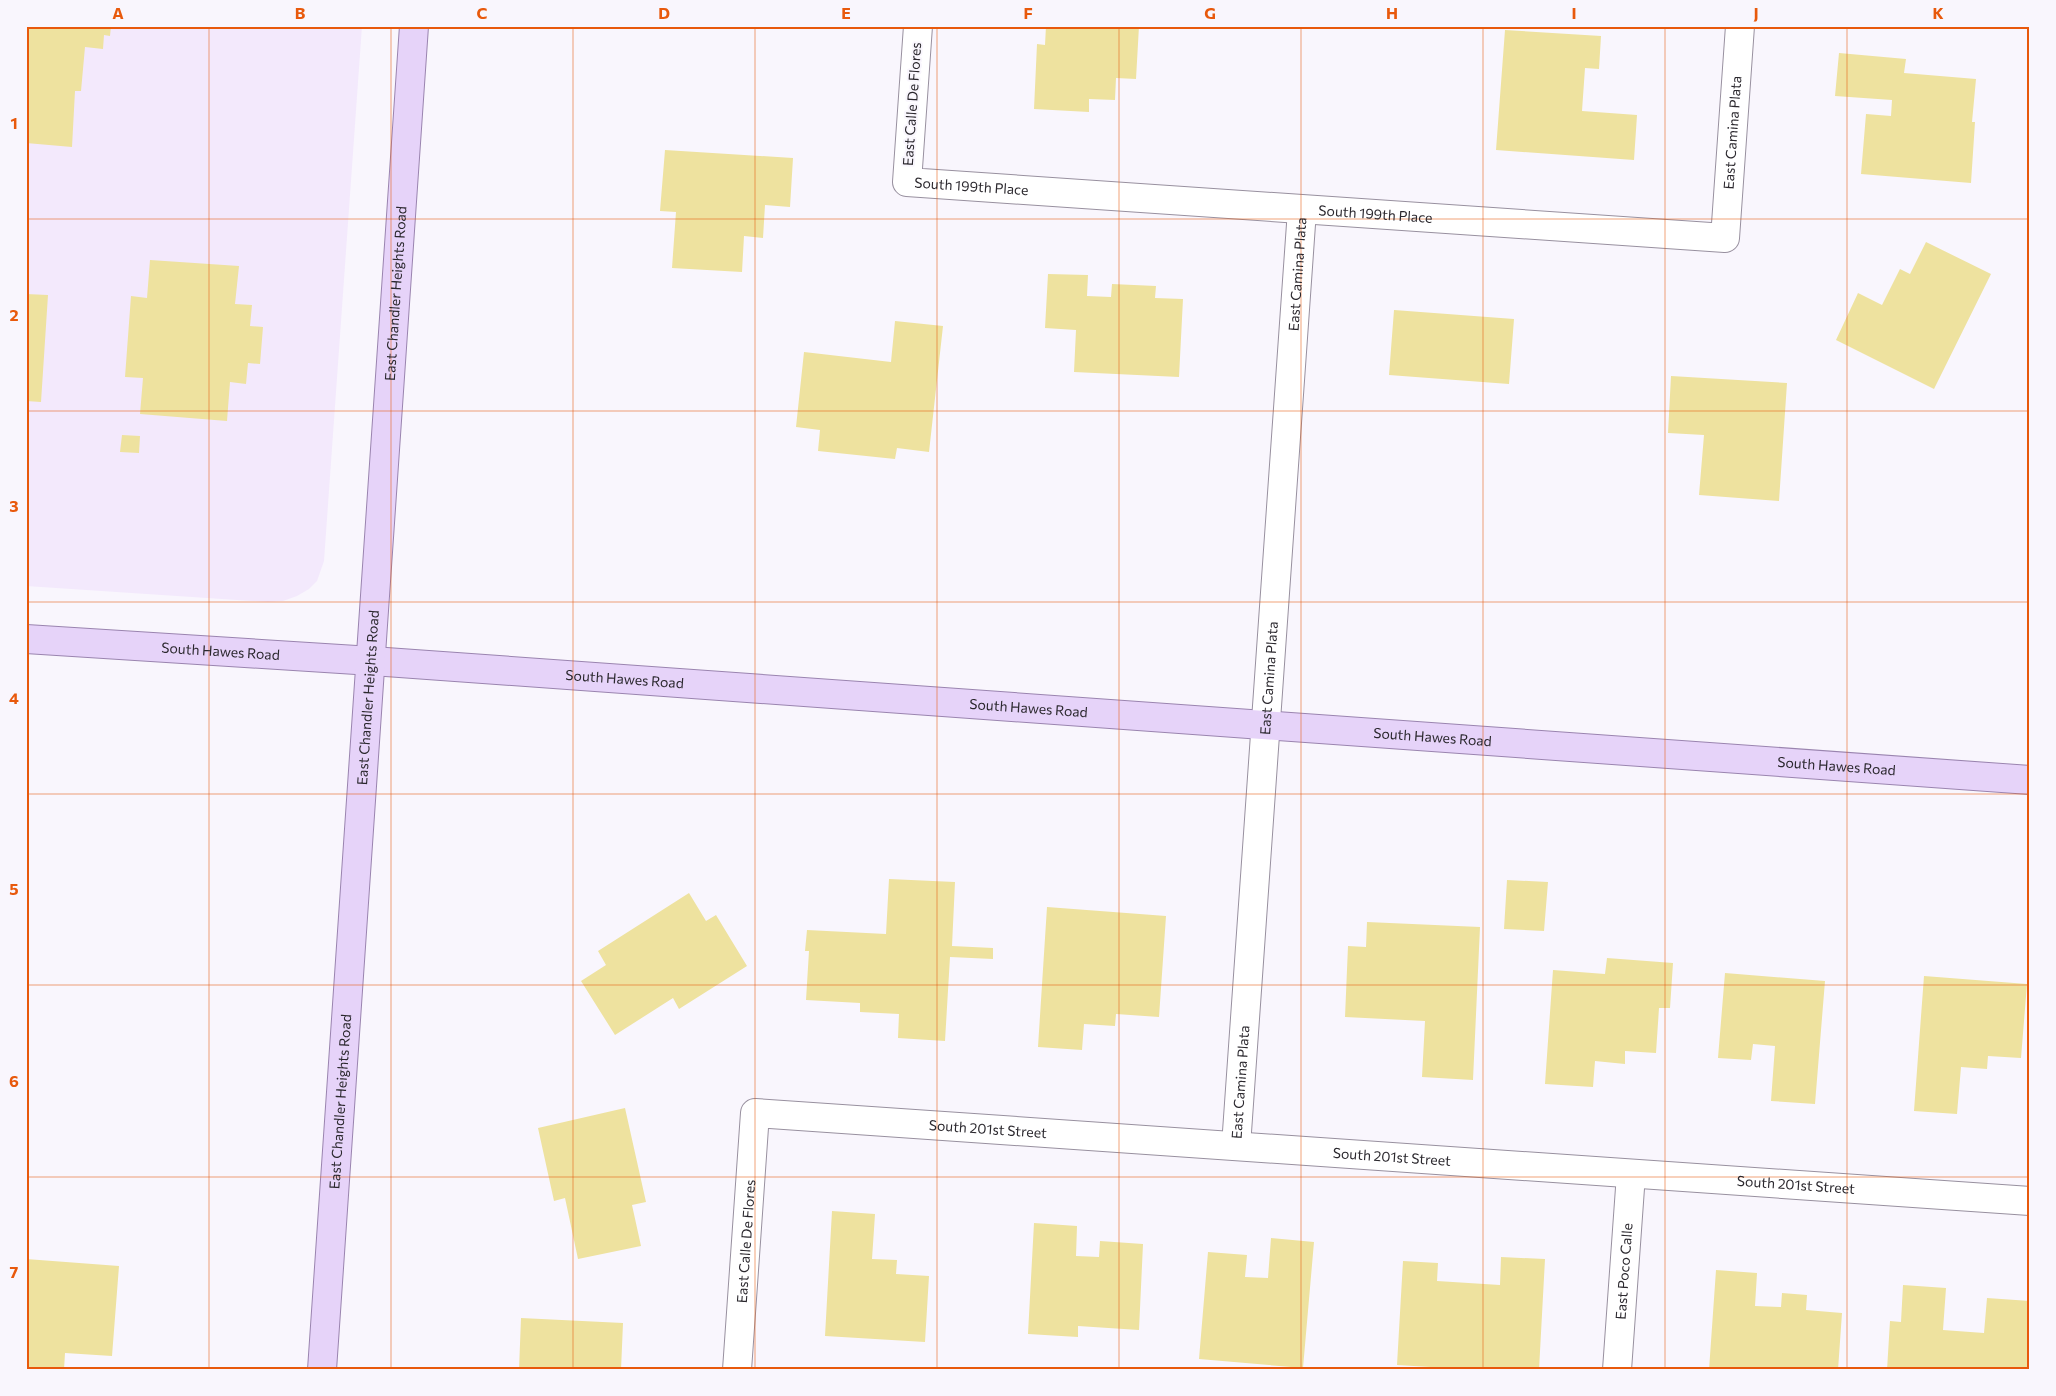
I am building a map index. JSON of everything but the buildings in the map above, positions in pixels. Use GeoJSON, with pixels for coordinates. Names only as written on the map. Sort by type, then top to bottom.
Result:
{"type":"FeatureCollection","features":[{"type":"Feature","properties":{"kind":"main road","name":"East Chandler Heights Road"},"geometry":{"type":"LineString","coordinates":[[322,1370],[372,662],[414,26]]}},
{"type":"Feature","properties":{"kind":"main road","name":"South Hawes Road"},"geometry":{"type":"LineString","coordinates":[[26,640],[372,662],[2030,780]]}},
{"type":"Feature","properties":{"kind":"street","name":"East Calle De Flores"},"geometry":{"type":"LineString","coordinates":[[907,182],[918,26]]}},
{"type":"Feature","properties":{"kind":"street","name":"East Camina Plata"},"geometry":{"type":"LineString","coordinates":[[1725,238],[1740,26]]}},
{"type":"Feature","properties":{"kind":"street","name":"South 199th Place"},"geometry":{"type":"LineString","coordinates":[[907,182],[1725,238]]}},
{"type":"Feature","properties":{"kind":"street","name":"East Camina Plata"},"geometry":{"type":"LineString","coordinates":[[1236,1146],[1302,210]]}},
{"type":"Feature","properties":{"kind":"street","name":"East Calle De Flores"},"geometry":{"type":"LineString","coordinates":[[737,1370],[755,1113]]}},
{"type":"Feature","properties":{"kind":"street","name":"South 201st Street"},"geometry":{"type":"LineString","coordinates":[[755,1113],[2030,1201]]}},
{"type":"Feature","properties":{"kind":"street","name":"East Poco Calle"},"geometry":{"type":"LineString","coordinates":[[1617,1370],[1631,1174]]}},
{"type":"Feature","properties":{"kind":"shaded area"},"geometry":{"type":"Polygon","coordinates":[[[26,26],[362,26],[324,561],[317,581],[309,589],[297,596],[283,601],[268,602],[26,586],[26,26]]]}}]}
